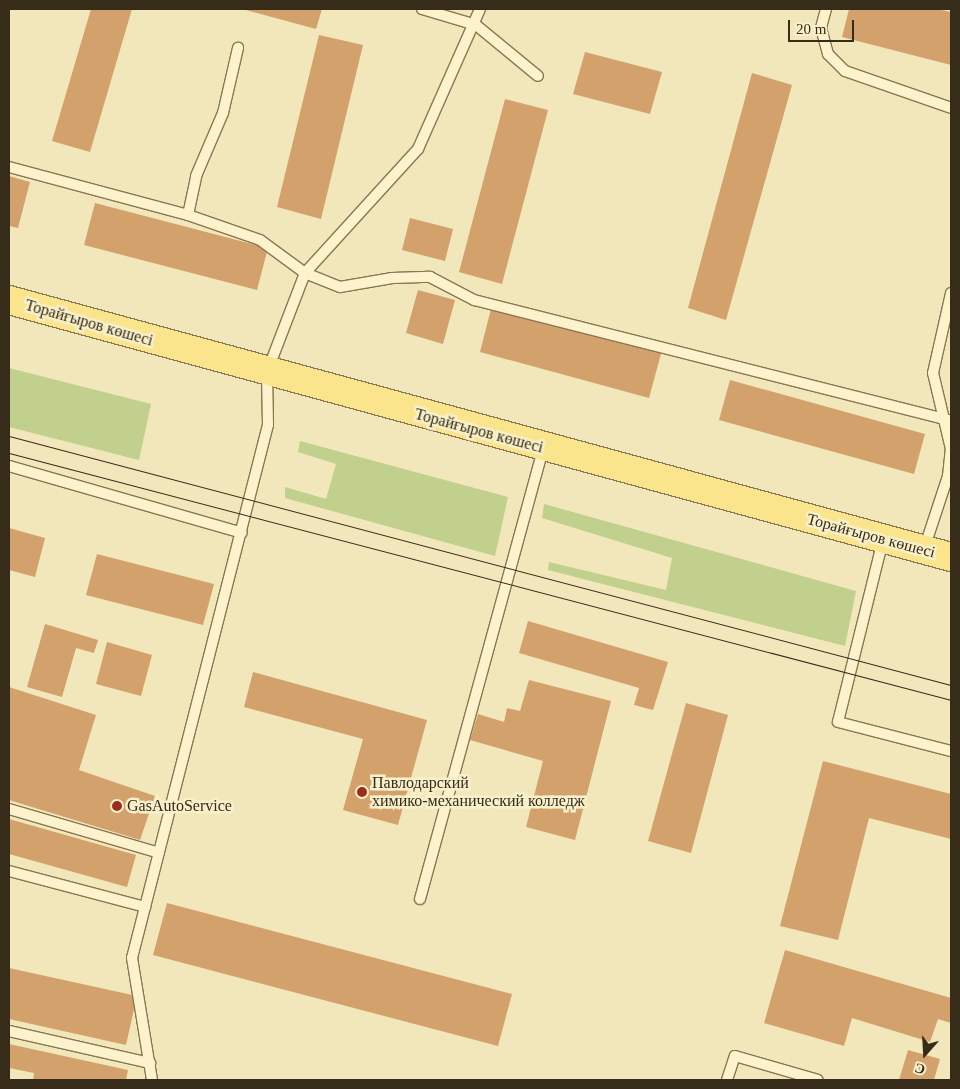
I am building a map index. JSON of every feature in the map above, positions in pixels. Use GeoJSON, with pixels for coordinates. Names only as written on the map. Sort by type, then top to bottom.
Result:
{"type":"FeatureCollection","features":[{"type":"Feature","properties":{"kind":"main road","name":"Торайғыров көшесі"},"geometry":{"type":"LineString","coordinates":[[9,300],[543,448],[951,557]]}},
{"type":"Feature","properties":{"kind":"lane"},"geometry":{"type":"LineString","coordinates":[[422,9],[476,25],[538,76]]}},
{"type":"Feature","properties":{"kind":"lane"},"geometry":{"type":"LineString","coordinates":[[152,1080],[132,958],[242,533],[268,425],[267,372],[305,273],[418,150],[476,25],[480,9]]}},
{"type":"Feature","properties":{"kind":"lane"},"geometry":{"type":"LineString","coordinates":[[826,9],[821,28],[828,54],[845,70],[951,108]]}},
{"type":"Feature","properties":{"kind":"lane"},"geometry":{"type":"LineString","coordinates":[[188,215],[196,176],[224,113],[238,48]]}},
{"type":"Feature","properties":{"kind":"lane"},"geometry":{"type":"LineString","coordinates":[[9,167],[188,215],[260,240],[305,273],[340,287],[400,277],[430,276],[474,300],[951,421]]}},
{"type":"Feature","properties":{"kind":"lane"},"geometry":{"type":"LineString","coordinates":[[924,550],[948,476],[951,449],[941,418],[933,373],[951,292]]}},
{"type":"Feature","properties":{"kind":"lane"},"geometry":{"type":"LineString","coordinates":[[420,899],[543,448]]}},
{"type":"Feature","properties":{"kind":"lane"},"geometry":{"type":"LineString","coordinates":[[9,466],[242,533]]}},
{"type":"Feature","properties":{"kind":"lane"},"geometry":{"type":"LineString","coordinates":[[884,539],[838,722],[951,750]]}},
{"type":"Feature","properties":{"kind":"lane"},"geometry":{"type":"LineString","coordinates":[[9,809],[159,853]]}},
{"type":"Feature","properties":{"kind":"lane"},"geometry":{"type":"LineString","coordinates":[[9,871],[145,907]]}},
{"type":"Feature","properties":{"kind":"lane"},"geometry":{"type":"LineString","coordinates":[[9,1031],[150,1063]]}},
{"type":"Feature","properties":{"kind":"lane"},"geometry":{"type":"LineString","coordinates":[[727,1080],[734,1056],[818,1080]]}},
{"type":"Feature","properties":{"kind":"green space"},"geometry":{"type":"Polygon","coordinates":[[[9,368],[151,404],[139,460],[9,427],[9,368]]]}},
{"type":"Feature","properties":{"kind":"green space"},"geometry":{"type":"Polygon","coordinates":[[[300,441],[508,497],[495,556],[285,498],[285,487],[326,499],[336,464],[298,452],[300,441]]]}},
{"type":"Feature","properties":{"kind":"green space"},"geometry":{"type":"Polygon","coordinates":[[[544,504],[856,591],[845,646],[548,570],[549,562],[666,590],[672,558],[542,518],[544,504]]]}},
{"type":"Feature","properties":{"kind":"building"},"geometry":{"type":"Polygon","coordinates":[[[91,9],[132,9],[90,152],[52,141],[91,9]]]}},
{"type":"Feature","properties":{"kind":"building"},"geometry":{"type":"Polygon","coordinates":[[[242,9],[322,9],[316,29],[242,9]]]}},
{"type":"Feature","properties":{"kind":"building"},"geometry":{"type":"Polygon","coordinates":[[[849,9],[937,9],[951,12],[951,65],[842,37],[849,9]]]}},
{"type":"Feature","properties":{"kind":"building"},"geometry":{"type":"Polygon","coordinates":[[[319,35],[363,45],[321,219],[277,207],[319,35]]]}},
{"type":"Feature","properties":{"kind":"building"},"geometry":{"type":"Polygon","coordinates":[[[585,52],[662,72],[650,114],[573,94],[585,52]]]}},
{"type":"Feature","properties":{"kind":"building"},"geometry":{"type":"Polygon","coordinates":[[[752,73],[792,85],[726,320],[688,308],[752,73]]]}},
{"type":"Feature","properties":{"kind":"building"},"geometry":{"type":"Polygon","coordinates":[[[505,99],[548,110],[502,284],[459,272],[505,99]]]}},
{"type":"Feature","properties":{"kind":"building"},"geometry":{"type":"Polygon","coordinates":[[[9,176],[30,182],[18,228],[9,226],[9,176]]]}},
{"type":"Feature","properties":{"kind":"building"},"geometry":{"type":"Polygon","coordinates":[[[95,203],[268,248],[257,290],[84,245],[95,203]]]}},
{"type":"Feature","properties":{"kind":"building"},"geometry":{"type":"Polygon","coordinates":[[[410,218],[453,229],[445,261],[402,250],[410,218]]]}},
{"type":"Feature","properties":{"kind":"building"},"geometry":{"type":"Polygon","coordinates":[[[418,290],[455,300],[443,344],[406,333],[418,290]]]}},
{"type":"Feature","properties":{"kind":"building"},"geometry":{"type":"Polygon","coordinates":[[[492,305],[662,350],[649,398],[480,352],[492,305]]]}},
{"type":"Feature","properties":{"kind":"building"},"geometry":{"type":"Polygon","coordinates":[[[730,380],[925,434],[914,474],[719,420],[730,380]]]}},
{"type":"Feature","properties":{"kind":"building"},"geometry":{"type":"Polygon","coordinates":[[[9,528],[45,538],[35,577],[9,570],[9,528]]]}},
{"type":"Feature","properties":{"kind":"building"},"geometry":{"type":"Polygon","coordinates":[[[97,554],[214,584],[203,625],[86,595],[97,554]]]}},
{"type":"Feature","properties":{"kind":"building"},"geometry":{"type":"Polygon","coordinates":[[[528,621],[668,662],[653,710],[634,705],[639,688],[519,653],[528,621]]]}},
{"type":"Feature","properties":{"kind":"building"},"geometry":{"type":"Polygon","coordinates":[[[45,624],[98,640],[94,653],[76,648],[62,697],[27,687],[45,624]]]}},
{"type":"Feature","properties":{"kind":"building"},"geometry":{"type":"Polygon","coordinates":[[[107,642],[152,655],[141,696],[96,684],[107,642]]]}},
{"type":"Feature","properties":{"kind":"building"},"geometry":{"type":"Polygon","coordinates":[[[253,672],[427,720],[398,825],[343,810],[363,739],[244,707],[253,672]]]}},
{"type":"Feature","properties":{"kind":"building"},"geometry":{"type":"Polygon","coordinates":[[[529,680],[611,701],[575,840],[526,827],[543,761],[470,740],[478,714],[504,722],[507,708],[520,711],[529,680]]]}},
{"type":"Feature","properties":{"kind":"building"},"geometry":{"type":"Polygon","coordinates":[[[9,687],[96,715],[79,770],[155,796],[140,840],[9,800],[9,687]]]}},
{"type":"Feature","properties":{"kind":"building"},"geometry":{"type":"Polygon","coordinates":[[[686,703],[728,715],[691,853],[648,841],[686,703]]]}},
{"type":"Feature","properties":{"kind":"building"},"geometry":{"type":"Polygon","coordinates":[[[823,761],[951,794],[951,839],[869,818],[838,940],[780,926],[823,761]]]}},
{"type":"Feature","properties":{"kind":"building"},"geometry":{"type":"Polygon","coordinates":[[[9,819],[136,855],[127,887],[9,854],[9,819]]]}},
{"type":"Feature","properties":{"kind":"building"},"geometry":{"type":"Polygon","coordinates":[[[167,903],[512,994],[498,1046],[153,955],[167,903]]]}},
{"type":"Feature","properties":{"kind":"building"},"geometry":{"type":"Polygon","coordinates":[[[785,950],[951,998],[951,1023],[938,1019],[930,1042],[852,1018],[844,1046],[764,1023],[785,950]]]}},
{"type":"Feature","properties":{"kind":"building"},"geometry":{"type":"Polygon","coordinates":[[[9,968],[137,996],[126,1045],[9,1019],[9,968]]]}},
{"type":"Feature","properties":{"kind":"building"},"geometry":{"type":"Polygon","coordinates":[[[9,1044],[128,1070],[126,1080],[33,1080],[34,1073],[9,1068],[9,1044]]]}},
{"type":"Feature","properties":{"kind":"building"},"geometry":{"type":"Polygon","coordinates":[[[908,1050],[940,1059],[934,1080],[899,1080],[908,1050]]]}},
{"type":"Feature","properties":{"kind":"tram line"},"geometry":{"type":"LineString","coordinates":[[9,436],[951,685]]}},
{"type":"Feature","properties":{"kind":"tram line"},"geometry":{"type":"LineString","coordinates":[[9,453],[951,700]]}},
{"type":"Feature","properties":{"kind":"place","name":"Павлодарский химико-механический колледж"},"geometry":{"type":"Point","coordinates":[362,792]}},
{"type":"Feature","properties":{"kind":"place","name":"GasAutoService"},"geometry":{"type":"Point","coordinates":[117,806]}}]}
